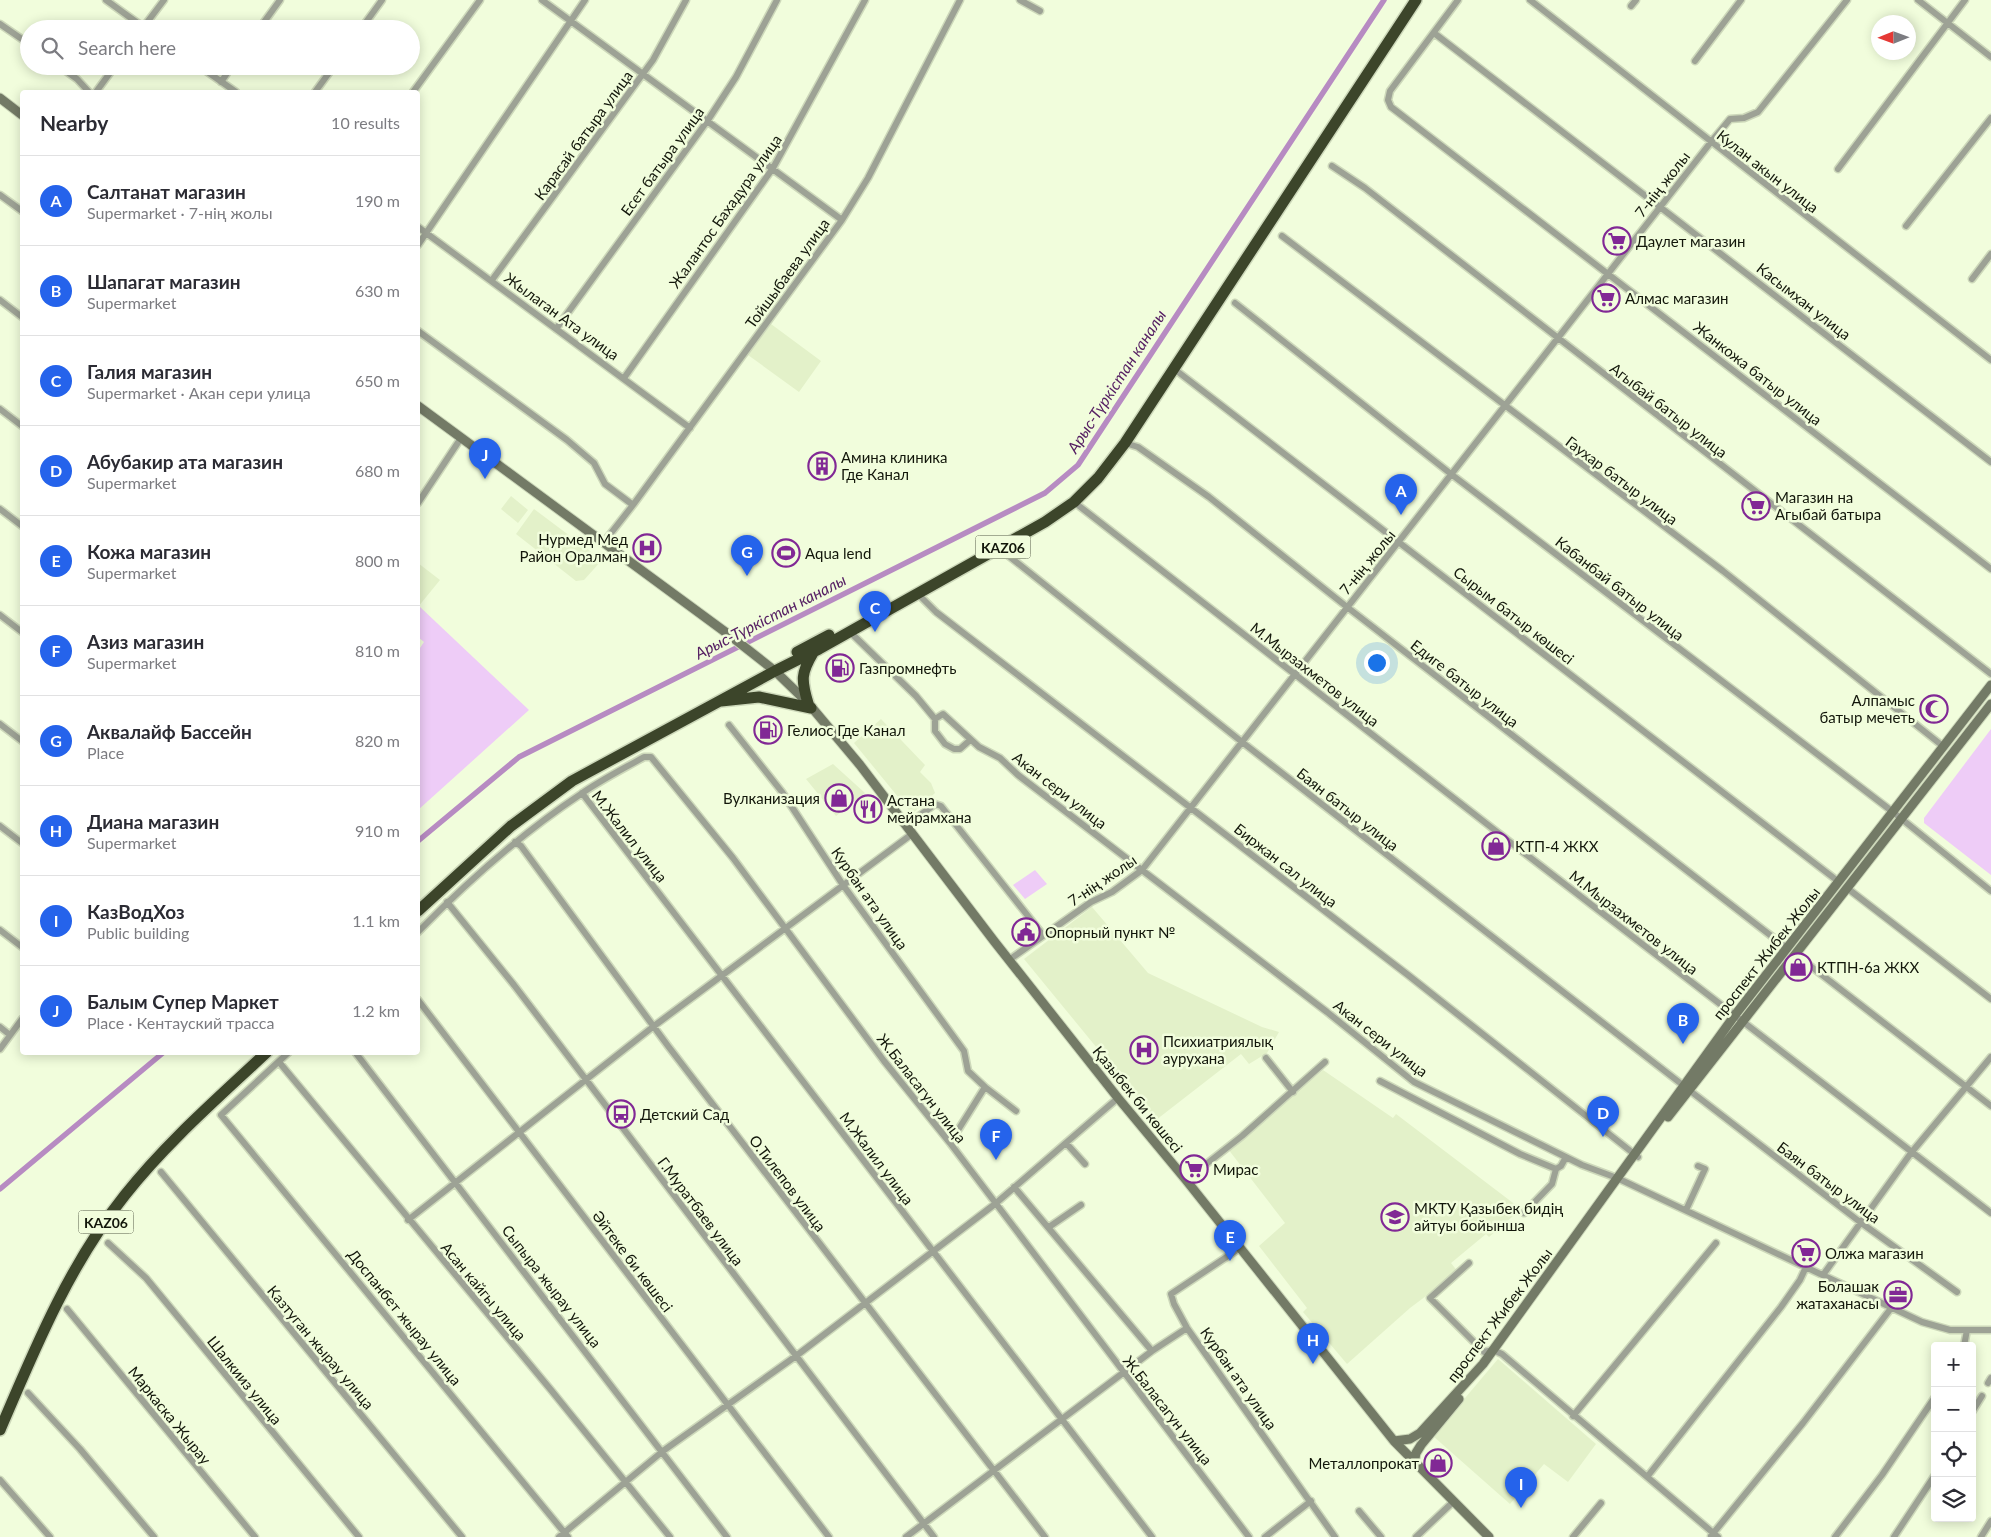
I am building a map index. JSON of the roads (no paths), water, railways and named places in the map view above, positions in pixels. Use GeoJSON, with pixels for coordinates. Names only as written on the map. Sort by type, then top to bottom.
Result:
{"type":"FeatureCollection","features":[{"type":"Feature","properties":{"kind":"highway","name":"KАZ06"},"geometry":{"type":"LineString","coordinates":[[420,900],[507,821],[569,776],[772,668],[1042,517],[1070,496],[1093,474],[1125,430],[1408,0]]}},
{"type":"Feature","properties":{"kind":"highway","name":"KАZ06"},"geometry":{"type":"LineString","coordinates":[[420,909],[470,862],[538,805],[572,781],[720,701],[772,668],[814,652],[849,631],[1000,550],[1074,502],[1098,478],[1125,442],[1416,0]]}},
{"type":"Feature","properties":{"kind":"highway"},"geometry":{"type":"LineString","coordinates":[[720,701],[770,698],[809,705],[803,686],[802,672],[814,652]]}},
{"type":"Feature","properties":{"kind":"highway","name":"KАZ06"},"geometry":{"type":"LineString","coordinates":[[0,1413],[54,1292],[94,1227],[120,1191],[148,1159],[254,1055]]}},
{"type":"Feature","properties":{"kind":"highway","name":"KАZ06"},"geometry":{"type":"LineString","coordinates":[[0,1430],[60,1295],[99,1230],[125,1195],[153,1164],[264,1055]]}},
{"type":"Feature","properties":{"kind":"street"},"geometry":{"type":"LineString","coordinates":[[106,0],[133,20]]}},
{"type":"Feature","properties":{"kind":"street"},"geometry":{"type":"LineString","coordinates":[[150,20],[164,0]]}},
{"type":"Feature","properties":{"kind":"street"},"geometry":{"type":"LineString","coordinates":[[266,20],[280,0]]}},
{"type":"Feature","properties":{"kind":"street"},"geometry":{"type":"LineString","coordinates":[[368,20],[382,0]]}},
{"type":"Feature","properties":{"kind":"street"},"geometry":{"type":"LineString","coordinates":[[413,90],[480,0]]}},
{"type":"Feature","properties":{"kind":"street"},"geometry":{"type":"LineString","coordinates":[[542,0],[842,220]]}},
{"type":"Feature","properties":{"kind":"street"},"geometry":{"type":"LineString","coordinates":[[420,242],[585,0]]}},
{"type":"Feature","properties":{"kind":"street","name":"Карасай батыра улица"},"geometry":{"type":"LineString","coordinates":[[492,280],[653,60],[686,0]]}},
{"type":"Feature","properties":{"kind":"street","name":"Есет батыра улица"},"geometry":{"type":"LineString","coordinates":[[556,329],[708,120],[736,77],[777,0]]}},
{"type":"Feature","properties":{"kind":"street","name":"Жалантос Бахадура улица"},"geometry":{"type":"LineString","coordinates":[[624,378],[772,168],[865,0]]}},
{"type":"Feature","properties":{"kind":"street","name":"Тойшыбаева улица"},"geometry":{"type":"LineString","coordinates":[[604,542],[842,220],[868,178],[960,0]]}},
{"type":"Feature","properties":{"kind":"street"},"geometry":{"type":"LineString","coordinates":[[1020,0],[1040,11]]}},
{"type":"Feature","properties":{"kind":"street"},"geometry":{"type":"LineString","coordinates":[[1434,33],[1458,0]]}},
{"type":"Feature","properties":{"kind":"street","name":"Кулан акын улица"},"geometry":{"type":"LineString","coordinates":[[1530,0],[1991,360]]}},
{"type":"Feature","properties":{"kind":"street"},"geometry":{"type":"LineString","coordinates":[[1631,6],[1636,0]]}},
{"type":"Feature","properties":{"kind":"street"},"geometry":{"type":"LineString","coordinates":[[1695,61],[1741,0]]}},
{"type":"Feature","properties":{"kind":"street","name":"7-нің жолы"},"geometry":{"type":"LineString","coordinates":[[1009,960],[1142,870],[1711,142],[1730,119],[1744,118],[1758,112],[1847,0]]}},
{"type":"Feature","properties":{"kind":"street"},"geometry":{"type":"LineString","coordinates":[[1918,0],[1991,57]]}},
{"type":"Feature","properties":{"kind":"street"},"geometry":{"type":"LineString","coordinates":[[1838,168],[1965,0]]}},
{"type":"Feature","properties":{"kind":"street"},"geometry":{"type":"LineString","coordinates":[[0,24],[20,38]]}},
{"type":"Feature","properties":{"kind":"street","name":"Жанкожа батыр улица"},"geometry":{"type":"LineString","coordinates":[[1434,33],[1390,91],[1388,100],[1391,107],[1610,273],[1991,569]]}},
{"type":"Feature","properties":{"kind":"street","name":"Касымхан улица"},"geometry":{"type":"LineString","coordinates":[[1434,33],[1991,462]]}},
{"type":"Feature","properties":{"kind":"street"},"geometry":{"type":"LineString","coordinates":[[71,75],[87,90]]}},
{"type":"Feature","properties":{"kind":"street"},"geometry":{"type":"LineString","coordinates":[[97,90],[108,75]]}},
{"type":"Feature","properties":{"kind":"street"},"geometry":{"type":"LineString","coordinates":[[211,75],[233,90]]}},
{"type":"Feature","properties":{"kind":"street"},"geometry":{"type":"LineString","coordinates":[[221,82],[226,75]]}},
{"type":"Feature","properties":{"kind":"street"},"geometry":{"type":"LineString","coordinates":[[316,90],[327,75]]}},
{"type":"Feature","properties":{"kind":"street"},"geometry":{"type":"LineString","coordinates":[[0,98],[20,113]]}},
{"type":"Feature","properties":{"kind":"street"},"geometry":{"type":"LineString","coordinates":[[1906,226],[1991,118]]}},
{"type":"Feature","properties":{"kind":"street","name":"Агыбай батыр улица"},"geometry":{"type":"LineString","coordinates":[[1332,166],[1364,188],[1991,674]]}},
{"type":"Feature","properties":{"kind":"street"},"geometry":{"type":"LineString","coordinates":[[0,194],[20,209]]}},
{"type":"Feature","properties":{"kind":"street","name":"Жылаган Ата улица"},"geometry":{"type":"LineString","coordinates":[[420,229],[492,280],[690,428]]}},
{"type":"Feature","properties":{"kind":"street","name":"Гаухар батыр улица"},"geometry":{"type":"LineString","coordinates":[[1282,236],[1723,571],[1944,747]]}},
{"type":"Feature","properties":{"kind":"street"},"geometry":{"type":"LineString","coordinates":[[1972,279],[1991,254]]}},
{"type":"Feature","properties":{"kind":"street"},"geometry":{"type":"LineString","coordinates":[[0,300],[20,315]]}},
{"type":"Feature","properties":{"kind":"street","name":"Кабанбай батыр улица"},"geometry":{"type":"LineString","coordinates":[[1234,303],[1451,474],[1893,812],[1991,891]]}},
{"type":"Feature","properties":{"kind":"street"},"geometry":{"type":"LineString","coordinates":[[420,331],[567,440],[594,463],[605,484],[633,505]]}},
{"type":"Feature","properties":{"kind":"street","name":"Сырым батыр көшесі"},"geometry":{"type":"LineString","coordinates":[[1174,368],[1839,882]]}},
{"type":"Feature","properties":{"kind":"street","name":"Қазыбек би көшесі"},"geometry":{"type":"LineString","coordinates":[[420,407],[728,634],[772,668],[809,705],[860,765],[1009,960],[1118,1098],[1186,1180],[1394,1441],[1414,1464],[1489,1537]]}},
{"type":"Feature","properties":{"kind":"street"},"geometry":{"type":"LineString","coordinates":[[0,409],[20,424]]}},
{"type":"Feature","properties":{"kind":"street"},"geometry":{"type":"LineString","coordinates":[[420,500],[461,438]]}},
{"type":"Feature","properties":{"kind":"street","name":"Едиге батыр улица"},"geometry":{"type":"LineString","coordinates":[[1125,442],[1138,447],[1209,497],[1347,607],[1991,1106]]}},
{"type":"Feature","properties":{"kind":"street","name":"М.Мырзахметов улица"},"geometry":{"type":"LineString","coordinates":[[1074,502],[1911,1153],[1991,1213]]}},
{"type":"Feature","properties":{"kind":"street"},"geometry":{"type":"LineString","coordinates":[[0,509],[20,524]]}},
{"type":"Feature","properties":{"kind":"street","name":"Баян батыр улица"},"geometry":{"type":"LineString","coordinates":[[1000,550],[1242,742],[1686,1088],[1860,1222],[1957,1292]]}},
{"type":"Feature","properties":{"kind":"street","name":"Биржан сал улица"},"geometry":{"type":"LineString","coordinates":[[918,594],[936,612],[1408,974],[1636,1155]]}},
{"type":"Feature","properties":{"kind":"street"},"geometry":{"type":"LineString","coordinates":[[0,615],[20,630]]}},
{"type":"Feature","properties":{"kind":"street"},"geometry":{"type":"LineString","coordinates":[[849,631],[916,696],[934,719],[935,731],[945,744],[954,750],[960,749],[969,741],[972,741]]}},
{"type":"Feature","properties":{"kind":"street","name":"проспект Жибек Жолы"},"geometry":{"type":"LineString","coordinates":[[1686,1088],[1743,1022],[1839,882],[1991,685]]}},
{"type":"Feature","properties":{"kind":"street","name":"проспект Жибек Жолы"},"geometry":{"type":"LineString","coordinates":[[1414,1464],[1416,1453],[1496,1351],[1686,1088],[1735,1015],[1847,888],[1991,704]]}},
{"type":"Feature","properties":{"kind":"street","name":"Акан сери улица"},"geometry":{"type":"LineString","coordinates":[[934,719],[943,714],[979,747],[1000,758],[1018,774],[1327,1012],[1414,1082],[1566,1157],[1619,1179],[1936,1327],[1991,1330]]}},
{"type":"Feature","properties":{"kind":"street"},"geometry":{"type":"LineString","coordinates":[[0,724],[20,739]]}},
{"type":"Feature","properties":{"kind":"street","name":"Курбан ата улица"},"geometry":{"type":"LineString","coordinates":[[729,725],[782,792],[843,885],[964,1051],[968,1071],[1016,1111]]}},
{"type":"Feature","properties":{"kind":"street","name":"Ж.Баласагун улица"},"geometry":{"type":"LineString","coordinates":[[582,793],[644,756],[654,759],[785,928],[884,1061],[950,1143],[1249,1537]]}},
{"type":"Feature","properties":{"kind":"street"},"geometry":{"type":"LineString","coordinates":[[420,930],[447,902],[515,842],[582,793]]}},
{"type":"Feature","properties":{"kind":"street","name":"М.Жалил улица"},"geometry":{"type":"LineString","coordinates":[[582,793],[1152,1537]]}},
{"type":"Feature","properties":{"kind":"street"},"geometry":{"type":"LineString","coordinates":[[408,1220],[455,1181],[654,1026],[843,885],[909,830],[936,804],[941,806],[1043,936]]}},
{"type":"Feature","properties":{"kind":"street"},"geometry":{"type":"LineString","coordinates":[[0,826],[20,841]]}},
{"type":"Feature","properties":{"kind":"street","name":"О.Тилепов улица"},"geometry":{"type":"LineString","coordinates":[[515,842],[557,894],[864,1304],[1045,1537]]}},
{"type":"Feature","properties":{"kind":"street"},"geometry":{"type":"LineString","coordinates":[[1847,888],[1991,999]]}},
{"type":"Feature","properties":{"kind":"street","name":"Г.Муратбаев улица"},"geometry":{"type":"LineString","coordinates":[[447,902],[514,985],[934,1537]]}},
{"type":"Feature","properties":{"kind":"street"},"geometry":{"type":"LineString","coordinates":[[0,930],[20,945]]}},
{"type":"Feature","properties":{"kind":"street","name":"Әйтеке би көшесі"},"geometry":{"type":"LineString","coordinates":[[420,1003],[829,1537]]}},
{"type":"Feature","properties":{"kind":"street"},"geometry":{"type":"LineString","coordinates":[[0,1049],[20,1022]]}},
{"type":"Feature","properties":{"kind":"street"},"geometry":{"type":"LineString","coordinates":[[0,1027],[10,1035]]}},
{"type":"Feature","properties":{"kind":"street"},"geometry":{"type":"LineString","coordinates":[[279,1062],[286,1055]]}},
{"type":"Feature","properties":{"kind":"street","name":"Сыпыра жырау улица"},"geometry":{"type":"LineString","coordinates":[[357,1055],[663,1451],[727,1537]]}},
{"type":"Feature","properties":{"kind":"street"},"geometry":{"type":"LineString","coordinates":[[1822,1275],[1911,1153],[1991,1056]]}},
{"type":"Feature","properties":{"kind":"street"},"geometry":{"type":"LineString","coordinates":[[1266,1058],[1293,1092]]}},
{"type":"Feature","properties":{"kind":"street","name":"Доспанбет жырау улица"},"geometry":{"type":"LineString","coordinates":[[279,1062],[221,1115],[564,1536]]}},
{"type":"Feature","properties":{"kind":"street","name":"Асан кайгы улица"},"geometry":{"type":"LineString","coordinates":[[279,1062],[670,1537]]}},
{"type":"Feature","properties":{"kind":"street"},"geometry":{"type":"LineString","coordinates":[[1186,1180],[1293,1092],[1325,1062]]}},
{"type":"Feature","properties":{"kind":"street"},"geometry":{"type":"LineString","coordinates":[[1380,1081],[1520,1154],[1556,1169]]}},
{"type":"Feature","properties":{"kind":"street"},"geometry":{"type":"LineString","coordinates":[[950,1143],[985,1087]]}},
{"type":"Feature","properties":{"kind":"street"},"geometry":{"type":"LineString","coordinates":[[564,1536],[625,1481],[663,1451],[796,1356],[995,1204],[1118,1098]]}},
{"type":"Feature","properties":{"kind":"street"},"geometry":{"type":"LineString","coordinates":[[1066,1143],[1085,1164]]}},
{"type":"Feature","properties":{"kind":"street"},"geometry":{"type":"LineString","coordinates":[[1524,1213],[1552,1184],[1556,1169],[1561,1166],[1566,1157]]}},
{"type":"Feature","properties":{"kind":"street"},"geometry":{"type":"LineString","coordinates":[[1686,1210],[1705,1169],[1698,1166]]}},
{"type":"Feature","properties":{"kind":"street","name":"Казтуган жырау улица"},"geometry":{"type":"LineString","coordinates":[[161,1172],[462,1537]]}},
{"type":"Feature","properties":{"kind":"street"},"geometry":{"type":"LineString","coordinates":[[1014,1187],[1152,1351]]}},
{"type":"Feature","properties":{"kind":"street"},"geometry":{"type":"LineString","coordinates":[[1049,1227],[1081,1205]]}},
{"type":"Feature","properties":{"kind":"street","name":"Шалкииз улица"},"geometry":{"type":"LineString","coordinates":[[108,1242],[146,1278],[359,1537]]}},
{"type":"Feature","properties":{"kind":"street"},"geometry":{"type":"LineString","coordinates":[[1574,1416],[1716,1243]]}},
{"type":"Feature","properties":{"kind":"street"},"geometry":{"type":"LineString","coordinates":[[1188,1328],[1174,1304],[1171,1294],[1240,1248]]}},
{"type":"Feature","properties":{"kind":"street"},"geometry":{"type":"LineString","coordinates":[[1469,1263],[1430,1298],[1484,1352],[1496,1351],[1647,1477],[1714,1536],[1892,1308]]}},
{"type":"Feature","properties":{"kind":"street"},"geometry":{"type":"LineString","coordinates":[[1647,1477],[1781,1306],[1800,1280],[1806,1267]]}},
{"type":"Feature","properties":{"kind":"street","name":"Маркаска Жырау"},"geometry":{"type":"LineString","coordinates":[[67,1309],[255,1537]]}},
{"type":"Feature","properties":{"kind":"street","name":"Курбан ата улица"},"geometry":{"type":"LineString","coordinates":[[906,1537],[1122,1372],[1188,1328],[1335,1537]]}},
{"type":"Feature","properties":{"kind":"street"},"geometry":{"type":"LineString","coordinates":[[1965,1342],[1967,1330]]}},
{"type":"Feature","properties":{"kind":"street","name":"проспект Жибек Жолы"},"geometry":{"type":"LineString","coordinates":[[1394,1441],[1410,1439],[1420,1432],[1496,1351]]}},
{"type":"Feature","properties":{"kind":"street"},"geometry":{"type":"LineString","coordinates":[[28,1393],[80,1449],[154,1537]]}},
{"type":"Feature","properties":{"kind":"street"},"geometry":{"type":"LineString","coordinates":[[1976,1406],[1982,1396]]}},
{"type":"Feature","properties":{"kind":"street"},"geometry":{"type":"LineString","coordinates":[[1835,1537],[1882,1475],[1931,1403]]}},
{"type":"Feature","properties":{"kind":"street"},"geometry":{"type":"LineString","coordinates":[[1894,1537],[1934,1477]]}},
{"type":"Feature","properties":{"kind":"street"},"geometry":{"type":"LineString","coordinates":[[0,1480],[50,1537]]}},
{"type":"Feature","properties":{"kind":"street"},"geometry":{"type":"LineString","coordinates":[[1265,1537],[1311,1501]]}},
{"type":"Feature","properties":{"kind":"street"},"geometry":{"type":"LineString","coordinates":[[1416,1537],[1453,1502]]}},
{"type":"Feature","properties":{"kind":"street"},"geometry":{"type":"LineString","coordinates":[[1573,1537],[1600,1503]]}},
{"type":"Feature","properties":{"kind":"street"},"geometry":{"type":"LineString","coordinates":[[1359,1511],[1381,1537]]}},
{"type":"Feature","properties":{"kind":"street"},"geometry":{"type":"LineString","coordinates":[[1981,1537],[1991,1521]]}},
{"type":"Feature","properties":{"kind":"waterway","name":"Арыс-Түркістан каналы"},"geometry":{"type":"LineString","coordinates":[[420,839],[519,757],[1045,493],[1078,465],[1384,0]]}},
{"type":"Feature","properties":{"kind":"waterway","name":"Арыс-Түркістан каналы"},"geometry":{"type":"LineString","coordinates":[[0,1189],[160,1055]]}},
{"type":"Feature","properties":{"kind":"place","name":"Даулет магазин"},"geometry":{"type":"Point","coordinates":[1617,241]}},
{"type":"Feature","properties":{"kind":"place","name":"Алмас магазин"},"geometry":{"type":"Point","coordinates":[1606,298]}},
{"type":"Feature","properties":{"kind":"place","name":"Амина клиника Где Канал"},"geometry":{"type":"Point","coordinates":[822,466]}},
{"type":"Feature","properties":{"kind":"place","name":"Балым Супер Маркет"},"geometry":{"type":"Point","coordinates":[485,479]}},
{"type":"Feature","properties":{"kind":"place","name":"Магазин на Агыбай батыра"},"geometry":{"type":"Point","coordinates":[1756,506]}},
{"type":"Feature","properties":{"kind":"place","name":"Салтанат магазин"},"geometry":{"type":"Point","coordinates":[1401,515]}},
{"type":"Feature","properties":{"kind":"place","name":"Нурмед Мед Район Оралман"},"geometry":{"type":"Point","coordinates":[647,548]}},
{"type":"Feature","properties":{"kind":"place","name":"Aqua lend"},"geometry":{"type":"Point","coordinates":[786,553]}},
{"type":"Feature","properties":{"kind":"place","name":"Аквалайф Бассейн"},"geometry":{"type":"Point","coordinates":[747,576]}},
{"type":"Feature","properties":{"kind":"place","name":"Галия магазин"},"geometry":{"type":"Point","coordinates":[875,632]}},
{"type":"Feature","properties":{"kind":"place","name":"Газпромнефть"},"geometry":{"type":"Point","coordinates":[840,668]}},
{"type":"Feature","properties":{"kind":"place","name":"Алпамыс батыр мечеть"},"geometry":{"type":"Point","coordinates":[1934,709]}},
{"type":"Feature","properties":{"kind":"place","name":"Гелиос Где Канал"},"geometry":{"type":"Point","coordinates":[768,730]}},
{"type":"Feature","properties":{"kind":"place","name":"Вулканизация"},"geometry":{"type":"Point","coordinates":[839,798]}},
{"type":"Feature","properties":{"kind":"place","name":"Астана мейрамхана"},"geometry":{"type":"Point","coordinates":[868,809]}},
{"type":"Feature","properties":{"kind":"place","name":"КТП-4 ЖКХ"},"geometry":{"type":"Point","coordinates":[1496,846]}},
{"type":"Feature","properties":{"kind":"place","name":"Опорный пункт №"},"geometry":{"type":"Point","coordinates":[1026,932]}},
{"type":"Feature","properties":{"kind":"place","name":"КТПН-6а ЖКХ"},"geometry":{"type":"Point","coordinates":[1798,967]}},
{"type":"Feature","properties":{"kind":"place","name":"Шапагат магазин"},"geometry":{"type":"Point","coordinates":[1683,1044]}},
{"type":"Feature","properties":{"kind":"place","name":"Психиатриялық аурухана"},"geometry":{"type":"Point","coordinates":[1144,1050]}},
{"type":"Feature","properties":{"kind":"place","name":"Детский Сад"},"geometry":{"type":"Point","coordinates":[621,1114]}},
{"type":"Feature","properties":{"kind":"place","name":"Абубакир ата магазин"},"geometry":{"type":"Point","coordinates":[1603,1137]}},
{"type":"Feature","properties":{"kind":"place","name":"Азиз магазин"},"geometry":{"type":"Point","coordinates":[996,1160]}},
{"type":"Feature","properties":{"kind":"place","name":"Мирас"},"geometry":{"type":"Point","coordinates":[1194,1169]}},
{"type":"Feature","properties":{"kind":"place","name":"МКТУ Қазыбек бидің айтуы бойынша"},"geometry":{"type":"Point","coordinates":[1395,1217]}},
{"type":"Feature","properties":{"kind":"place","name":"Олжа магазин"},"geometry":{"type":"Point","coordinates":[1806,1253]}},
{"type":"Feature","properties":{"kind":"place","name":"Кожа магазин"},"geometry":{"type":"Point","coordinates":[1230,1261]}},
{"type":"Feature","properties":{"kind":"place","name":"Болашак жатаханасы"},"geometry":{"type":"Point","coordinates":[1898,1295]}},
{"type":"Feature","properties":{"kind":"place","name":"Диана магазин"},"geometry":{"type":"Point","coordinates":[1313,1364]}},
{"type":"Feature","properties":{"kind":"place","name":"Металлопрокат"},"geometry":{"type":"Point","coordinates":[1438,1463]}},
{"type":"Feature","properties":{"kind":"place","name":"КазВодХоз"},"geometry":{"type":"Point","coordinates":[1521,1508]}}]}
